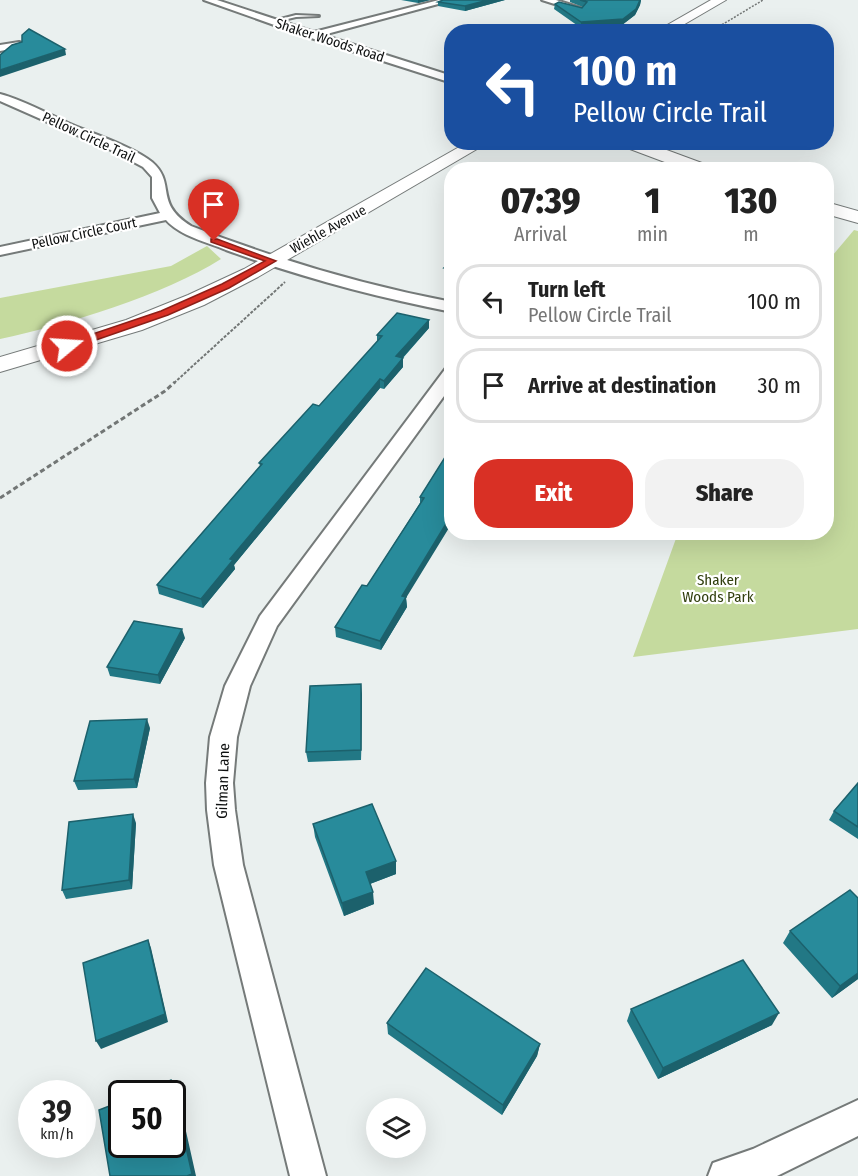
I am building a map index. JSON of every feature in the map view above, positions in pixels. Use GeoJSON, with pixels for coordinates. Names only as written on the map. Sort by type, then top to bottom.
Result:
{"type":"FeatureCollection","features":[{"type":"Feature","properties":{"kind":"main road"},"geometry":{"type":"LineString","coordinates":[[676,24],[720,0]]}},
{"type":"Feature","properties":{"kind":"main road"},"geometry":{"type":"LineString","coordinates":[[699,24],[733,5]]}},
{"type":"Feature","properties":{"kind":"main road","name":"Wiehle Avenue"},"geometry":{"type":"LineString","coordinates":[[0,348],[59,332],[137,306],[196,281],[444,146]]}},
{"type":"Feature","properties":{"kind":"main road","name":"Wiehle Avenue"},"geometry":{"type":"LineString","coordinates":[[447,162],[468,150]]}},
{"type":"Feature","properties":{"kind":"main road"},"geometry":{"type":"LineString","coordinates":[[650,150],[682,162]]}},
{"type":"Feature","properties":{"kind":"main road","name":"Wiehle Avenue"},"geometry":{"type":"LineString","coordinates":[[0,365],[144,321],[196,300],[272,261],[444,164]]}},
{"type":"Feature","properties":{"kind":"main road"},"geometry":{"type":"LineString","coordinates":[[834,210],[858,217]]}},
{"type":"Feature","properties":{"kind":"street","name":"Shaker Woods Road"},"geometry":{"type":"LineString","coordinates":[[208,0],[311,35],[444,76]]}},
{"type":"Feature","properties":{"kind":"street"},"geometry":{"type":"LineString","coordinates":[[311,35],[449,0]]}},
{"type":"Feature","properties":{"kind":"street"},"geometry":{"type":"LineString","coordinates":[[546,0],[580,9]]}},
{"type":"Feature","properties":{"kind":"street"},"geometry":{"type":"LineString","coordinates":[[0,48],[19,45]]}},
{"type":"Feature","properties":{"kind":"street","name":"Pellow Circle Trail"},"geometry":{"type":"LineString","coordinates":[[0,97],[147,164],[158,177],[159,198],[168,214]]}},
{"type":"Feature","properties":{"kind":"street"},"geometry":{"type":"LineString","coordinates":[[168,214],[186,229],[272,261],[364,288],[444,305]]}},
{"type":"Feature","properties":{"kind":"street","name":"Pellow Circle Court"},"geometry":{"type":"LineString","coordinates":[[0,251],[168,214]]}},
{"type":"Feature","properties":{"kind":"street","name":"Gilman Lane"},"geometry":{"type":"LineString","coordinates":[[308,1176],[226,861],[220,801],[221,753],[230,710],[246,662],[268,622],[444,383]]}},
{"type":"Feature","properties":{"kind":"street"},"geometry":{"type":"LineString","coordinates":[[726,1176],[758,1166],[858,1118]]}},
{"type":"Feature","properties":{"kind":"lane"},"geometry":{"type":"LineString","coordinates":[[271,21],[296,16],[316,16]]}},
{"type":"Feature","properties":{"kind":"path"},"geometry":{"type":"LineString","coordinates":[[723,24],[739,10],[763,0]]}},
{"type":"Feature","properties":{"kind":"path"},"geometry":{"type":"LineString","coordinates":[[0,498],[165,391],[290,278]]}},
{"type":"Feature","properties":{"kind":"green space","name":"Shaker Woods Park"},"geometry":{"type":"Polygon","coordinates":[[[854,230],[858,231],[858,629],[633,657],[675,540],[834,540],[834,254],[854,230]]]}},
{"type":"Feature","properties":{"kind":"green space"},"geometry":{"type":"Polygon","coordinates":[[[207,246],[221,259],[172,285],[84,317],[0,339],[0,298],[171,266],[207,246]]]}},
{"type":"Feature","properties":{"kind":"building"},"geometry":{"type":"Polygon","coordinates":[[[488,0],[465,6],[438,2],[488,0]]]}},
{"type":"Feature","properties":{"kind":"building"},"geometry":{"type":"Polygon","coordinates":[[[580,0],[640,0],[636,9],[623,19],[581,22],[555,4],[559,2],[582,8],[587,2],[580,0]]]}},
{"type":"Feature","properties":{"kind":"building"},"geometry":{"type":"Polygon","coordinates":[[[29,29],[65,49],[0,70],[0,55],[12,45],[22,42],[22,35],[29,29]]]}},
{"type":"Feature","properties":{"kind":"building"},"geometry":{"type":"Polygon","coordinates":[[[397,313],[429,320],[396,356],[403,358],[384,381],[380,379],[230,559],[233,560],[201,599],[157,585],[262,464],[259,463],[313,404],[319,406],[382,336],[377,335],[397,313]]]}},
{"type":"Feature","properties":{"kind":"building"},"geometry":{"type":"Polygon","coordinates":[[[444,459],[444,527],[402,596],[406,597],[380,641],[335,627],[362,585],[367,586],[424,498],[420,497],[444,459]]]}},
{"type":"Feature","properties":{"kind":"building"},"geometry":{"type":"Polygon","coordinates":[[[134,621],[182,629],[158,675],[107,667],[134,621]]]}},
{"type":"Feature","properties":{"kind":"building"},"geometry":{"type":"Polygon","coordinates":[[[361,684],[361,750],[306,752],[310,686],[361,684]]]}},
{"type":"Feature","properties":{"kind":"building"},"geometry":{"type":"Polygon","coordinates":[[[147,719],[134,779],[74,781],[90,721],[147,719]]]}},
{"type":"Feature","properties":{"kind":"building"},"geometry":{"type":"Polygon","coordinates":[[[858,783],[858,827],[834,811],[858,783]]]}},
{"type":"Feature","properties":{"kind":"building"},"geometry":{"type":"Polygon","coordinates":[[[372,804],[396,861],[366,872],[373,892],[342,903],[313,824],[372,804]]]}},
{"type":"Feature","properties":{"kind":"building"},"geometry":{"type":"Polygon","coordinates":[[[133,814],[129,880],[62,890],[69,822],[133,814]]]}},
{"type":"Feature","properties":{"kind":"building"},"geometry":{"type":"Polygon","coordinates":[[[850,890],[858,898],[858,973],[840,986],[790,931],[850,890]]]}},
{"type":"Feature","properties":{"kind":"building"},"geometry":{"type":"Polygon","coordinates":[[[148,940],[165,1014],[96,1041],[83,963],[148,940]]]}},
{"type":"Feature","properties":{"kind":"building"},"geometry":{"type":"Polygon","coordinates":[[[743,960],[779,1013],[663,1068],[631,1009],[743,960]]]}},
{"type":"Feature","properties":{"kind":"building"},"geometry":{"type":"Polygon","coordinates":[[[426,968],[540,1044],[503,1105],[387,1023],[426,968]]]}},
{"type":"Feature","properties":{"kind":"building"},"geometry":{"type":"Polygon","coordinates":[[[108,1106],[108,1158],[186,1158],[186,1147],[192,1174],[187,1176],[110,1176],[99,1110],[108,1106]]]}},
{"type":"Feature","properties":{"kind":"route"},"geometry":{"type":"LineString","coordinates":[[67,346],[134,325],[196,300],[272,261],[214,241]]}}]}
